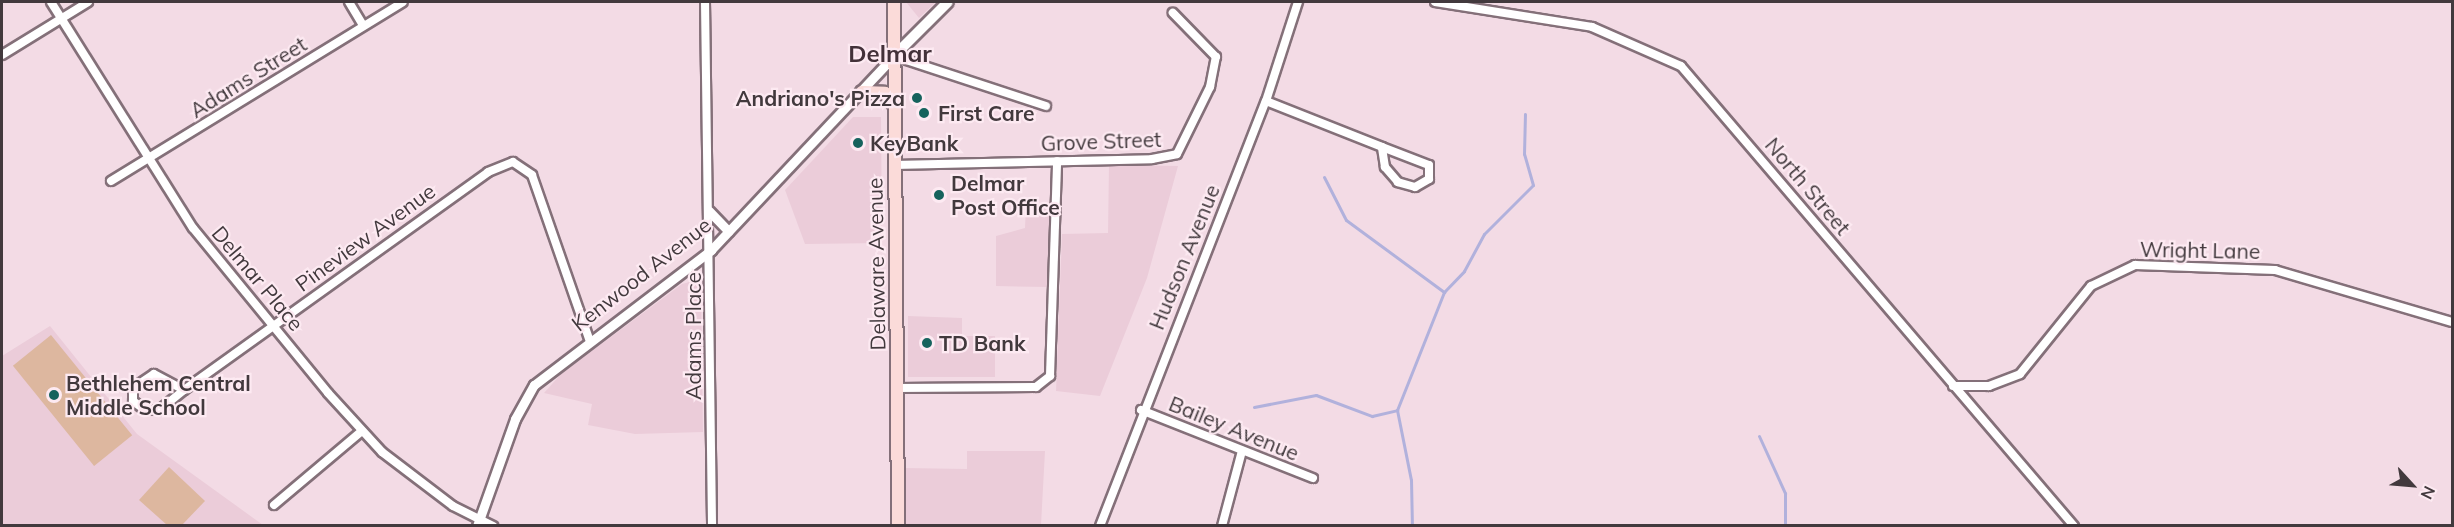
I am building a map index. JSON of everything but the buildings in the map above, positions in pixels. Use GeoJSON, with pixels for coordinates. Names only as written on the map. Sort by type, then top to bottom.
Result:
{"type":"FeatureCollection","features":[{"type":"Feature","properties":{"kind":"main road","name":"Delaware Avenue"},"geometry":{"type":"LineString","coordinates":[[894,2],[898,525]]}},
{"type":"Feature","properties":{"kind":"main road","name":"Kenwood Avenue"},"geometry":{"type":"LineString","coordinates":[[894,56],[948,2]]}},
{"type":"Feature","properties":{"kind":"main road"},"geometry":{"type":"LineString","coordinates":[[862,92],[885,93],[894,106]]}},
{"type":"Feature","properties":{"kind":"street","name":"Delmar Place"},"geometry":{"type":"LineString","coordinates":[[51,2],[147,162],[193,228],[362,431],[382,452],[478,523],[493,525]]}},
{"type":"Feature","properties":{"kind":"street"},"geometry":{"type":"LineString","coordinates":[[2,55],[88,2]]}},
{"type":"Feature","properties":{"kind":"street"},"geometry":{"type":"LineString","coordinates":[[349,2],[363,25]]}},
{"type":"Feature","properties":{"kind":"street","name":"Adams Street"},"geometry":{"type":"LineString","coordinates":[[111,181],[147,162],[403,2]]}},
{"type":"Feature","properties":{"kind":"street","name":"Adams Place"},"geometry":{"type":"LineString","coordinates":[[705,2],[711,250],[712,525]]}},
{"type":"Feature","properties":{"kind":"street","name":"Hudson Avenue"},"geometry":{"type":"LineString","coordinates":[[1100,525],[1141,410],[1266,101],[1298,2]]}},
{"type":"Feature","properties":{"kind":"street","name":"North Street"},"geometry":{"type":"LineString","coordinates":[[1435,2],[1592,27],[1681,66],[2074,525]]}},
{"type":"Feature","properties":{"kind":"street","name":"Grove Street"},"geometry":{"type":"LineString","coordinates":[[894,165],[1168,158],[1184,146],[1210,87],[1216,57],[1173,13]]}},
{"type":"Feature","properties":{"kind":"street"},"geometry":{"type":"LineString","coordinates":[[894,56],[1046,106]]}},
{"type":"Feature","properties":{"kind":"street","name":"Kenwood Avenue"},"geometry":{"type":"LineString","coordinates":[[478,523],[524,401],[547,371],[711,250],[894,56]]}},
{"type":"Feature","properties":{"kind":"street"},"geometry":{"type":"LineString","coordinates":[[1266,101],[1429,165],[1429,179],[1415,187],[1398,182],[1385,167],[1382,147]]}},
{"type":"Feature","properties":{"kind":"street"},"geometry":{"type":"LineString","coordinates":[[898,388],[1036,387],[1050,376],[1057,161]]}},
{"type":"Feature","properties":{"kind":"street","name":"Pineview Avenue"},"geometry":{"type":"LineString","coordinates":[[184,390],[154,374],[135,383],[131,394],[139,407],[152,411],[184,390],[488,172],[513,162],[532,175],[589,339]]}},
{"type":"Feature","properties":{"kind":"street"},"geometry":{"type":"LineString","coordinates":[[709,211],[728,231]]}},
{"type":"Feature","properties":{"kind":"street","name":"Wright Lane"},"geometry":{"type":"LineString","coordinates":[[1953,386],[1989,386],[2020,374],[2091,286],[2135,265],[2274,270],[2452,322]]}},
{"type":"Feature","properties":{"kind":"street","name":"Bailey Avenue"},"geometry":{"type":"LineString","coordinates":[[1141,410],[1314,478]]}},
{"type":"Feature","properties":{"kind":"street"},"geometry":{"type":"LineString","coordinates":[[274,505],[362,431]]}},
{"type":"Feature","properties":{"kind":"street"},"geometry":{"type":"LineString","coordinates":[[1221,524],[1242,451]]}},
{"type":"Feature","properties":{"kind":"shaded area"},"geometry":{"type":"Polygon","coordinates":[[[906,2],[936,2],[919,18],[906,2]]]}},
{"type":"Feature","properties":{"kind":"shaded area"},"geometry":{"type":"Polygon","coordinates":[[[853,117],[881,117],[882,243],[805,244],[785,190],[853,117]]]}},
{"type":"Feature","properties":{"kind":"shaded area"},"geometry":{"type":"Polygon","coordinates":[[[1109,165],[1178,166],[1147,278],[1100,396],[1056,391],[1062,234],[1108,233],[1109,165]]]}},
{"type":"Feature","properties":{"kind":"shaded area"},"geometry":{"type":"Polygon","coordinates":[[[1026,205],[1050,206],[1048,287],[996,286],[996,236],[1025,228],[1026,205]]]}},
{"type":"Feature","properties":{"kind":"shaded area"},"geometry":{"type":"Polygon","coordinates":[[[693,281],[701,289],[703,432],[635,434],[588,425],[592,404],[544,393],[561,374],[682,284],[693,281]]]}},
{"type":"Feature","properties":{"kind":"shaded area"},"geometry":{"type":"Polygon","coordinates":[[[908,316],[962,318],[962,336],[995,336],[995,377],[908,377],[908,316]]]}},
{"type":"Feature","properties":{"kind":"shaded area","name":"Bethlehem Central Middle School"},"geometry":{"type":"Polygon","coordinates":[[[50,326],[137,434],[263,525],[2,526],[2,356],[50,326]]]}},
{"type":"Feature","properties":{"kind":"shaded area"},"geometry":{"type":"Polygon","coordinates":[[[51,335],[132,435],[94,466],[13,366],[51,335]]]}},
{"type":"Feature","properties":{"kind":"shaded area"},"geometry":{"type":"Polygon","coordinates":[[[967,451],[1045,451],[1041,525],[905,525],[904,468],[967,469],[967,451]]]}},
{"type":"Feature","properties":{"kind":"shaded area"},"geometry":{"type":"Polygon","coordinates":[[[169,467],[205,501],[182,525],[167,525],[139,500],[169,467]]]}},
{"type":"Feature","properties":{"kind":"waterway"},"geometry":{"type":"LineString","coordinates":[[1444,292],[1464,271],[1484,234],[1533,185],[1524,154],[1525,114]]}},
{"type":"Feature","properties":{"kind":"waterway"},"geometry":{"type":"LineString","coordinates":[[1324,177],[1346,220],[1444,292],[1397,410],[1411,480],[1412,526]]}},
{"type":"Feature","properties":{"kind":"waterway"},"geometry":{"type":"LineString","coordinates":[[1254,407],[1316,395],[1372,416],[1397,410]]}},
{"type":"Feature","properties":{"kind":"waterway"},"geometry":{"type":"LineString","coordinates":[[1759,436],[1785,493],[1785,526]]}},
{"type":"Feature","properties":{"kind":"place","name":"Andriano's Pizza"},"geometry":{"type":"Point","coordinates":[917,98]}},
{"type":"Feature","properties":{"kind":"place","name":"First Care"},"geometry":{"type":"Point","coordinates":[924,113]}},
{"type":"Feature","properties":{"kind":"place","name":"KeyBank"},"geometry":{"type":"Point","coordinates":[858,143]}},
{"type":"Feature","properties":{"kind":"place","name":"Delmar Post Office"},"geometry":{"type":"Point","coordinates":[939,195]}},
{"type":"Feature","properties":{"kind":"place","name":"TD Bank"},"geometry":{"type":"Point","coordinates":[927,343]}},
{"type":"Feature","properties":{"kind":"place","name":"Bethlehem Central Middle School"},"geometry":{"type":"Point","coordinates":[54,395]}},
{"type":"Feature","properties":{"kind":"district","name":"Delmar"},"geometry":{"type":"Point","coordinates":[890,54]}}]}
